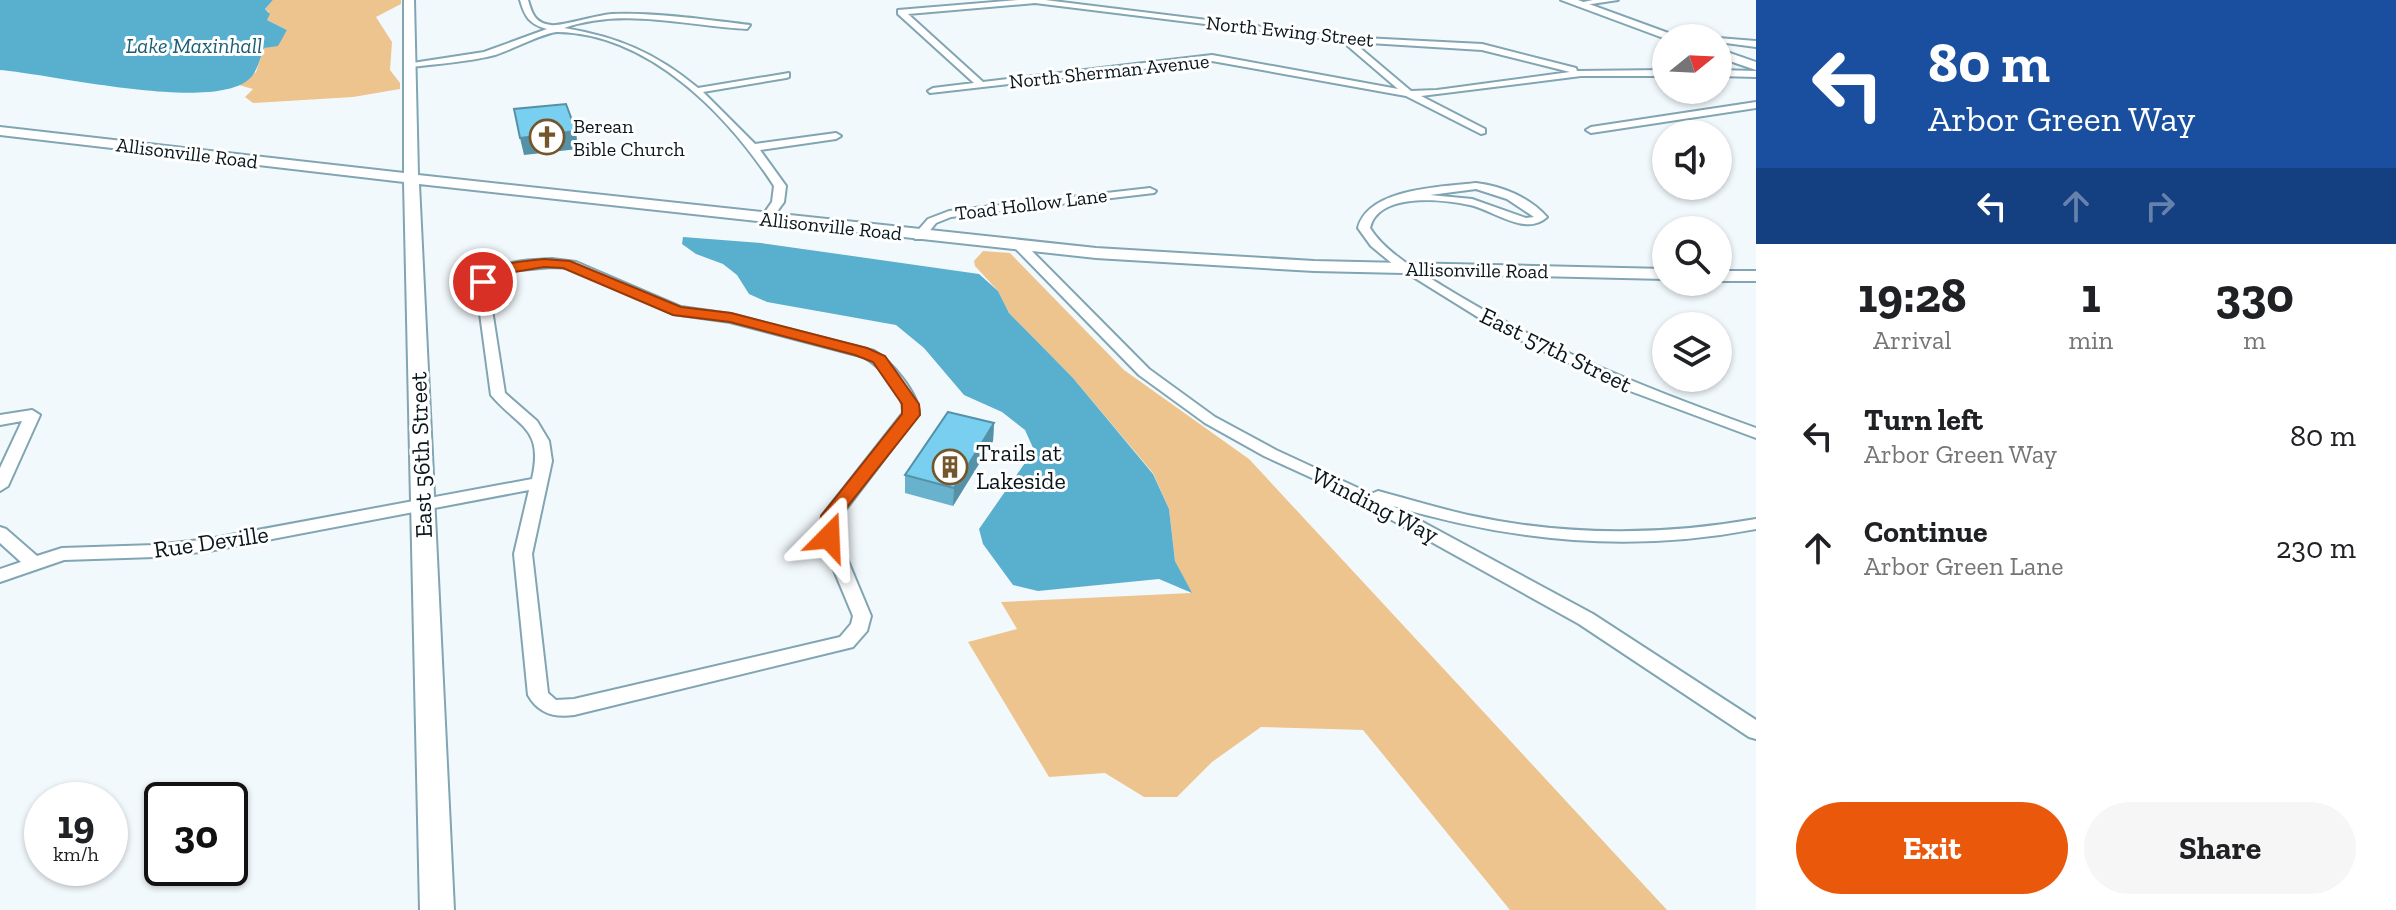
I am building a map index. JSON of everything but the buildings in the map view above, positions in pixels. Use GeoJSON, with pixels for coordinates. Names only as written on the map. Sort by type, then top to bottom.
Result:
{"type":"FeatureCollection","features":[{"type":"Feature","properties":{"kind":"main road","name":"East 56th Street"},"geometry":{"type":"LineString","coordinates":[[409,0],[411,178],[437,910]]}},
{"type":"Feature","properties":{"kind":"main road"},"geometry":{"type":"LineString","coordinates":[[1572,2],[1652,30]]}},
{"type":"Feature","properties":{"kind":"main road"},"geometry":{"type":"LineString","coordinates":[[1732,58],[1756,66]]}},
{"type":"Feature","properties":{"kind":"main road","name":"Allisonville Road"},"geometry":{"type":"LineString","coordinates":[[0,131],[1020,246],[1238,262],[1652,274]]}},
{"type":"Feature","properties":{"kind":"main road"},"geometry":{"type":"LineString","coordinates":[[1732,276],[1756,276]]}},
{"type":"Feature","properties":{"kind":"street"},"geometry":{"type":"LineString","coordinates":[[524,0],[530,19],[555,29],[620,43],[674,74],[726,117],[781,189],[778,202],[766,219]]}},
{"type":"Feature","properties":{"kind":"street","name":"North Ewing Street"},"geometry":{"type":"LineString","coordinates":[[981,85],[901,12],[1031,0],[1344,39],[1482,47],[1581,73]]}},
{"type":"Feature","properties":{"kind":"street"},"geometry":{"type":"LineString","coordinates":[[1572,2],[1614,0]]}},
{"type":"Feature","properties":{"kind":"street"},"geometry":{"type":"LineString","coordinates":[[410,64],[484,55],[584,20],[624,16],[747,27]]}},
{"type":"Feature","properties":{"kind":"street"},"geometry":{"type":"LineString","coordinates":[[1344,39],[1409,94],[1481,131]]}},
{"type":"Feature","properties":{"kind":"street"},"geometry":{"type":"LineString","coordinates":[[1732,41],[1756,44]]}},
{"type":"Feature","properties":{"kind":"street","name":"North Sherman Avenue"},"geometry":{"type":"LineString","coordinates":[[933,91],[1212,58],[1409,94],[1437,93],[1581,73],[1652,73]]}},
{"type":"Feature","properties":{"kind":"street"},"geometry":{"type":"LineString","coordinates":[[1732,73],[1756,74]]}},
{"type":"Feature","properties":{"kind":"street"},"geometry":{"type":"LineString","coordinates":[[695,91],[786,75]]}},
{"type":"Feature","properties":{"kind":"street"},"geometry":{"type":"LineString","coordinates":[[1591,130],[1756,105]]}},
{"type":"Feature","properties":{"kind":"street"},"geometry":{"type":"LineString","coordinates":[[752,148],[836,136]]}},
{"type":"Feature","properties":{"kind":"street"},"geometry":{"type":"LineString","coordinates":[[1486,187],[1538,213],[1541,219],[1525,221],[1485,206],[1451,199],[1410,197],[1486,187]]}},
{"type":"Feature","properties":{"kind":"street","name":"Toad Hollow Lane"},"geometry":{"type":"LineString","coordinates":[[919,236],[932,221],[949,214],[1150,191]]}},
{"type":"Feature","properties":{"kind":"street","name":"East 57th Street"},"geometry":{"type":"LineString","coordinates":[[1410,197],[1376,206],[1363,222],[1368,236],[1408,269],[1510,333],[1620,383],[1756,433]]}},
{"type":"Feature","properties":{"kind":"street","name":"Winding Way"},"geometry":{"type":"LineString","coordinates":[[1020,246],[1124,354],[1172,394],[1252,444],[1342,485],[1586,619],[1756,731]]}},
{"type":"Feature","properties":{"kind":"street"},"geometry":{"type":"LineString","coordinates":[[552,263],[572,265],[678,311],[731,318],[869,354],[884,363],[911,404],[909,419],[831,516],[828,524],[829,537],[862,616],[857,630],[846,642],[568,708],[553,707],[538,695],[523,554],[539,483],[544,461],[537,432],[525,416],[498,395],[482,284],[492,274],[524,266],[552,263]]}},
{"type":"Feature","properties":{"kind":"street"},"geometry":{"type":"LineString","coordinates":[[0,420],[32,415],[0,486]]}},
{"type":"Feature","properties":{"kind":"street","name":"Rue Deville"},"geometry":{"type":"LineString","coordinates":[[0,576],[62,554],[155,551],[209,545],[539,483]]}},
{"type":"Feature","properties":{"kind":"street"},"geometry":{"type":"LineString","coordinates":[[1342,485],[1429,511],[1551,532],[1671,536],[1756,524]]}},
{"type":"Feature","properties":{"kind":"street"},"geometry":{"type":"LineString","coordinates":[[0,533],[33,563]]}},
{"type":"Feature","properties":{"kind":"shaded area"},"geometry":{"type":"Polygon","coordinates":[[[273,0],[401,0],[401,4],[376,17],[392,42],[390,70],[400,83],[400,89],[353,97],[253,103],[245,97],[253,89],[239,85],[256,72],[264,48],[278,44],[287,30],[267,20],[269,12],[265,9],[273,0]]]}},
{"type":"Feature","properties":{"kind":"shaded area"},"geometry":{"type":"Polygon","coordinates":[[[983,251],[1010,253],[1124,370],[1249,459],[1667,910],[1510,910],[1363,730],[1261,727],[1212,762],[1177,797],[1144,797],[1105,773],[1049,777],[968,642],[1017,629],[1001,602],[1191,593],[1175,561],[1169,509],[1153,473],[1073,378],[1009,313],[998,291],[975,266],[974,261],[983,251]]]}},
{"type":"Feature","properties":{"kind":"water","name":"Lake Maxinhall"},"geometry":{"type":"Polygon","coordinates":[[[0,0],[273,0],[265,9],[270,14],[267,20],[287,30],[278,46],[264,48],[258,66],[248,80],[228,89],[166,92],[0,70],[0,0]]]}},
{"type":"Feature","properties":{"kind":"water"},"geometry":{"type":"Polygon","coordinates":[[[683,237],[761,243],[979,274],[998,291],[1009,313],[1073,378],[1153,474],[1169,509],[1175,561],[1192,593],[1159,579],[1038,591],[1013,585],[983,544],[979,529],[1034,450],[1025,430],[1002,412],[964,395],[924,348],[896,325],[767,302],[749,294],[737,275],[723,264],[696,254],[682,244],[683,237]]]}},
{"type":"Feature","properties":{"kind":"place","name":"Berean Bible Church"},"geometry":{"type":"Point","coordinates":[547,137]}},
{"type":"Feature","properties":{"kind":"place","name":"Trails at Lakeside"},"geometry":{"type":"Point","coordinates":[950,467]}},
{"type":"Feature","properties":{"kind":"route"},"geometry":{"type":"LineString","coordinates":[[483,282],[505,269],[544,263],[572,265],[678,311],[731,318],[861,351],[879,359],[911,404],[911,415],[831,516],[829,537]]}}]}
